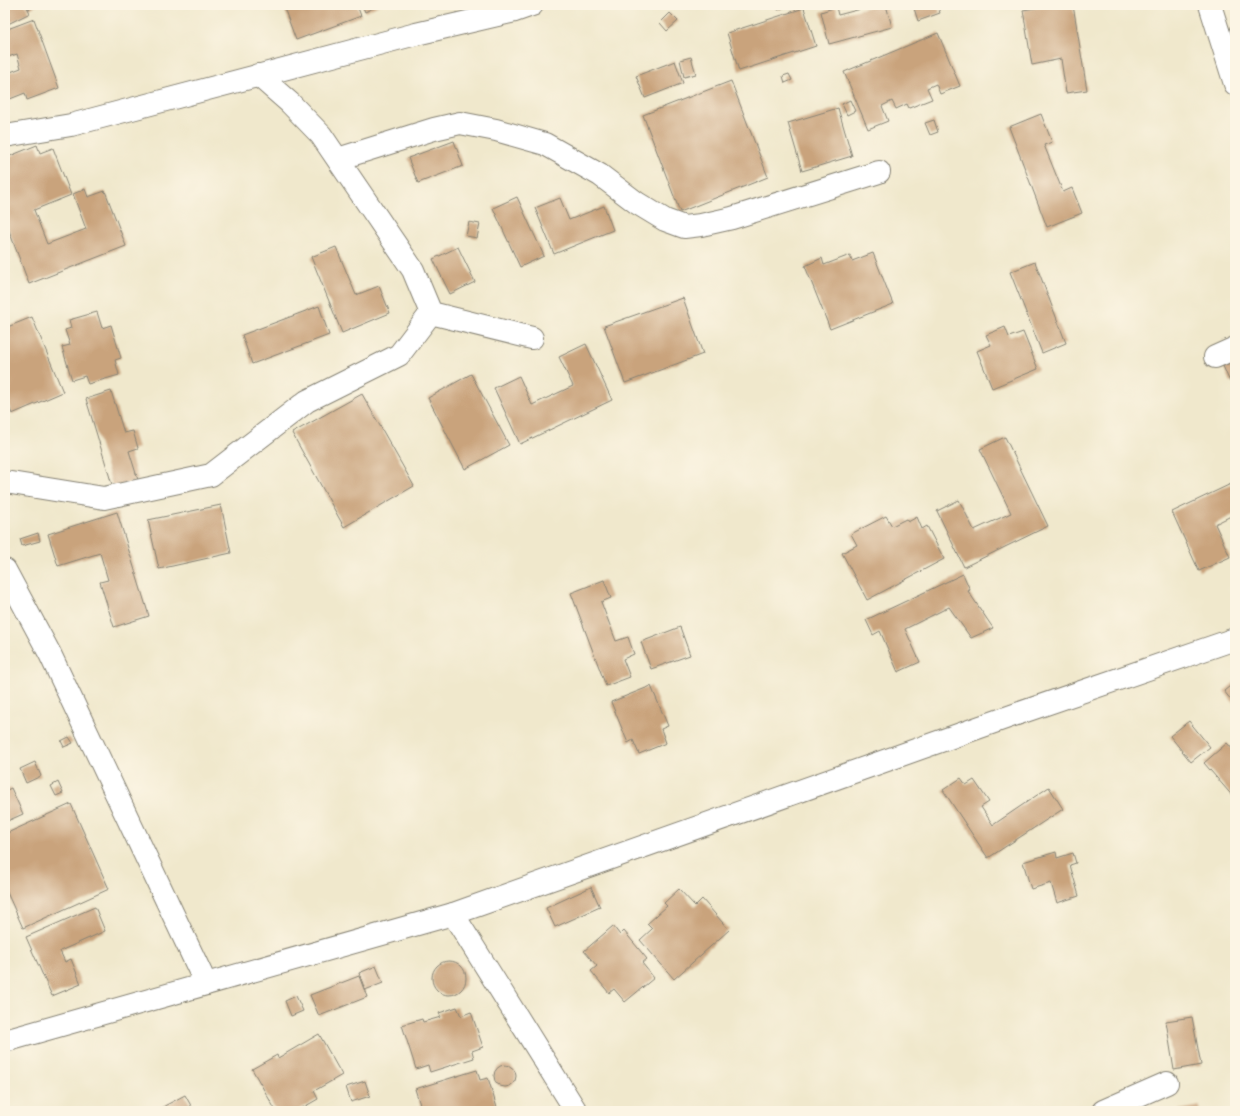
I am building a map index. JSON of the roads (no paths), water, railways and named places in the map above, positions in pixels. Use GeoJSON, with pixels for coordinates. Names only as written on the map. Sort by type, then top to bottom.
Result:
{"type":"FeatureCollection","features":[{"type":"Feature","properties":{"kind":"street"},"geometry":{"type":"LineString","coordinates":[[5,136],[71,125],[416,34],[515,11],[532,5]]}},
{"type":"Feature","properties":{"kind":"street"},"geometry":{"type":"LineString","coordinates":[[1210,5],[1235,84]]}},
{"type":"Feature","properties":{"kind":"street"},"geometry":{"type":"LineString","coordinates":[[258,75],[290,103],[321,135],[413,270],[431,313]]}},
{"type":"Feature","properties":{"kind":"street"},"geometry":{"type":"LineString","coordinates":[[338,159],[434,129],[460,123],[496,130],[545,144],[600,175],[665,220],[684,227],[732,218],[879,172]]}},
{"type":"Feature","properties":{"kind":"street"},"geometry":{"type":"LineString","coordinates":[[431,313],[532,338]]}},
{"type":"Feature","properties":{"kind":"street"},"geometry":{"type":"LineString","coordinates":[[5,482],[104,498],[211,475],[307,401],[399,355],[431,313]]}},
{"type":"Feature","properties":{"kind":"street"},"geometry":{"type":"LineString","coordinates":[[1215,357],[1235,348]]}},
{"type":"Feature","properties":{"kind":"street"},"geometry":{"type":"LineString","coordinates":[[5,570],[50,654],[206,984]]}},
{"type":"Feature","properties":{"kind":"street"},"geometry":{"type":"LineString","coordinates":[[5,1041],[453,914],[1235,639]]}},
{"type":"Feature","properties":{"kind":"street"},"geometry":{"type":"LineString","coordinates":[[453,914],[576,1111]]}},
{"type":"Feature","properties":{"kind":"street"},"geometry":{"type":"LineString","coordinates":[[1104,1111],[1167,1083]]}}]}
